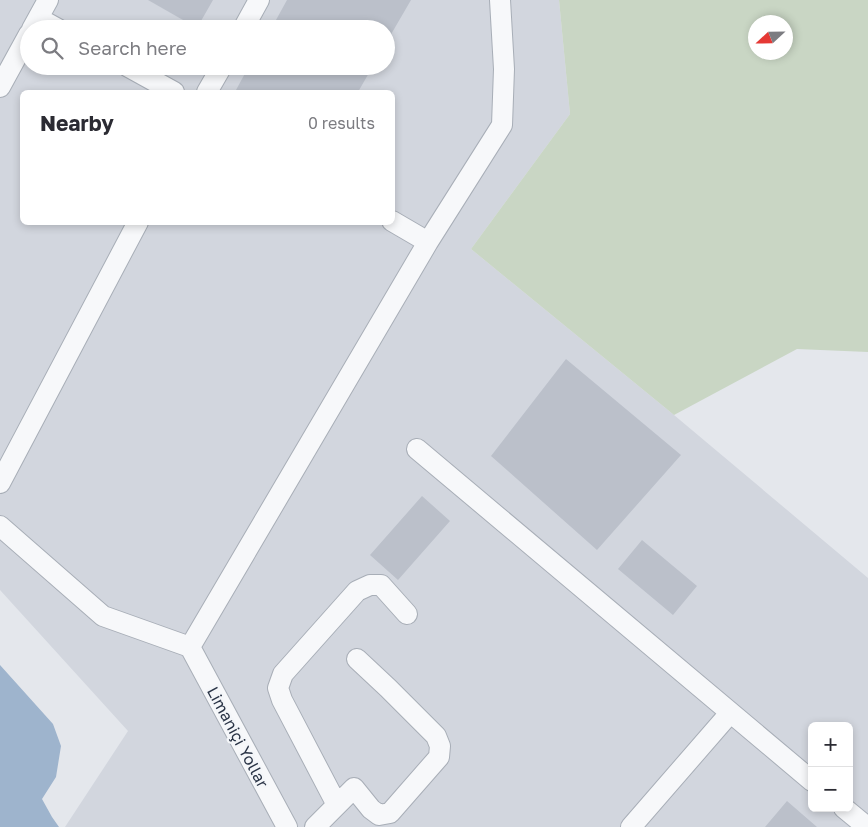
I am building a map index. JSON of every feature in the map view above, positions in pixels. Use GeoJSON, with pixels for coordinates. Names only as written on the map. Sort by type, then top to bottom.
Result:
{"type":"FeatureCollection","features":[{"type":"Feature","properties":{"kind":"street"},"geometry":{"type":"LineString","coordinates":[[37,20],[48,0]]}},
{"type":"Feature","properties":{"kind":"street"},"geometry":{"type":"LineString","coordinates":[[248,20],[259,0]]}},
{"type":"Feature","properties":{"kind":"street"},"geometry":{"type":"LineString","coordinates":[[0,526],[103,616],[190,647],[428,242],[502,124],[504,69],[500,0]]}},
{"type":"Feature","properties":{"kind":"street"},"geometry":{"type":"LineString","coordinates":[[0,87],[20,51]]}},
{"type":"Feature","properties":{"kind":"street"},"geometry":{"type":"LineString","coordinates":[[143,75],[170,90]]}},
{"type":"Feature","properties":{"kind":"street"},"geometry":{"type":"LineString","coordinates":[[208,90],[217,75]]}},
{"type":"Feature","properties":{"kind":"street"},"geometry":{"type":"LineString","coordinates":[[395,223],[428,242]]}},
{"type":"Feature","properties":{"kind":"street"},"geometry":{"type":"LineString","coordinates":[[0,483],[136,225]]}},
{"type":"Feature","properties":{"kind":"street"},"geometry":{"type":"LineString","coordinates":[[417,449],[808,778]]}},
{"type":"Feature","properties":{"kind":"street"},"geometry":{"type":"LineString","coordinates":[[337,805],[282,700],[278,688],[283,674],[357,591],[370,585],[381,585],[407,614]]}},
{"type":"Feature","properties":{"kind":"street","name":"Limaniçi Yollar"},"geometry":{"type":"LineString","coordinates":[[190,647],[287,827]]}},
{"type":"Feature","properties":{"kind":"street"},"geometry":{"type":"LineString","coordinates":[[315,827],[354,788],[371,809],[379,815],[390,813],[439,757],[440,746],[436,736],[357,659]]}},
{"type":"Feature","properties":{"kind":"street"},"geometry":{"type":"LineString","coordinates":[[631,827],[730,713]]}},
{"type":"Feature","properties":{"kind":"street"},"geometry":{"type":"LineString","coordinates":[[849,812],[867,827]]}},
{"type":"Feature","properties":{"kind":"shaded area"},"geometry":{"type":"Polygon","coordinates":[[[0,0],[559,0],[570,114],[471,249],[674,415],[868,578],[868,827],[65,827],[128,731],[0,590],[0,0]]]}},
{"type":"Feature","properties":{"kind":"green space"},"geometry":{"type":"Polygon","coordinates":[[[559,0],[868,0],[868,352],[797,349],[674,415],[471,249],[570,114],[559,0]]]}},
{"type":"Feature","properties":{"kind":"water"},"geometry":{"type":"Polygon","coordinates":[[[0,665],[53,724],[61,746],[56,777],[42,799],[59,827],[0,827],[0,665]]]}},
{"type":"Feature","properties":{"kind":"building"},"geometry":{"type":"Polygon","coordinates":[[[148,0],[213,0],[202,20],[183,20],[148,0]]]}},
{"type":"Feature","properties":{"kind":"building"},"geometry":{"type":"Polygon","coordinates":[[[287,0],[411,0],[395,28],[395,20],[276,20],[287,0]]]}},
{"type":"Feature","properties":{"kind":"building"},"geometry":{"type":"Polygon","coordinates":[[[244,75],[368,75],[359,90],[236,90],[244,75]]]}},
{"type":"Feature","properties":{"kind":"building"},"geometry":{"type":"Polygon","coordinates":[[[566,359],[681,455],[597,550],[491,456],[566,359]]]}},
{"type":"Feature","properties":{"kind":"building"},"geometry":{"type":"Polygon","coordinates":[[[422,496],[450,521],[398,580],[370,555],[422,496]]]}},
{"type":"Feature","properties":{"kind":"building"},"geometry":{"type":"Polygon","coordinates":[[[642,540],[697,586],[673,615],[618,569],[642,540]]]}},
{"type":"Feature","properties":{"kind":"building"},"geometry":{"type":"Polygon","coordinates":[[[787,801],[817,827],[765,827],[787,801]]]}}]}
